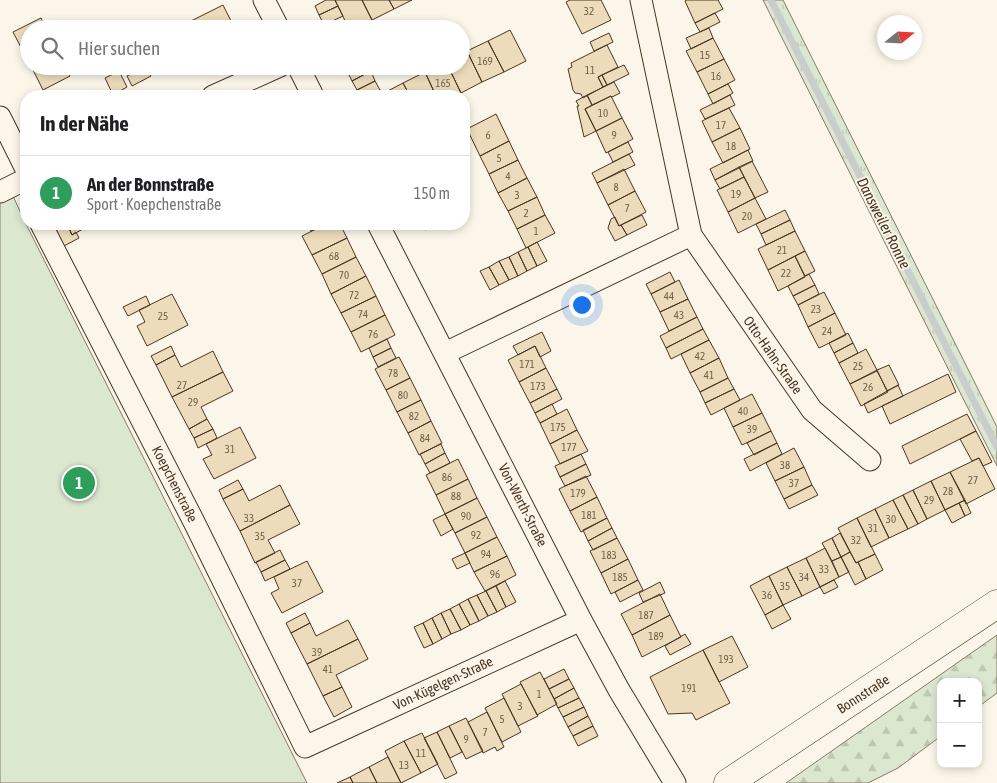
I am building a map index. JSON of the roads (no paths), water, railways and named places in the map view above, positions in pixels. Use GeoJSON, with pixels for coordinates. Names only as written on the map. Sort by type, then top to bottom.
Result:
{"type":"FeatureCollection","features":[{"type":"Feature","properties":{"kind":"main road","name":"Bonnstraße"},"geometry":{"type":"LineString","coordinates":[[728,783],[997,604]]}},
{"type":"Feature","properties":{"kind":"street"},"geometry":{"type":"LineString","coordinates":[[264,0],[274,20]]}},
{"type":"Feature","properties":{"kind":"street","name":"Otto-Hahn-Straße"},"geometry":{"type":"LineString","coordinates":[[640,0],[691,235],[812,410],[870,460]]}},
{"type":"Feature","properties":{"kind":"street"},"geometry":{"type":"LineString","coordinates":[[226,90],[260,75]]}},
{"type":"Feature","properties":{"kind":"street"},"geometry":{"type":"LineString","coordinates":[[302,75],[310,90]]}},
{"type":"Feature","properties":{"kind":"street"},"geometry":{"type":"LineString","coordinates":[[0,117],[20,169]]}},
{"type":"Feature","properties":{"kind":"street"},"geometry":{"type":"LineString","coordinates":[[0,192],[20,184]]}},
{"type":"Feature","properties":{"kind":"street","name":"Koepchenstraße"},"geometry":{"type":"LineString","coordinates":[[44,230],[199,530],[306,747]]}},
{"type":"Feature","properties":{"kind":"street","name":"Von-Werth-Straße"},"geometry":{"type":"LineString","coordinates":[[381,230],[581,620],[675,783]]}},
{"type":"Feature","properties":{"kind":"street"},"geometry":{"type":"LineString","coordinates":[[445,353],[691,235]]}},
{"type":"Feature","properties":{"kind":"street","name":"Von-Kügelgen-Straße"},"geometry":{"type":"LineString","coordinates":[[306,747],[581,620]]}},
{"type":"Feature","properties":{"kind":"waterway","name":"Dansweiler Ronne"},"geometry":{"type":"LineString","coordinates":[[771,0],[997,447]]}},
{"type":"Feature","properties":{"kind":"place","name":"An der Bonnstraße"},"geometry":{"type":"Point","coordinates":[79,483]}}]}
